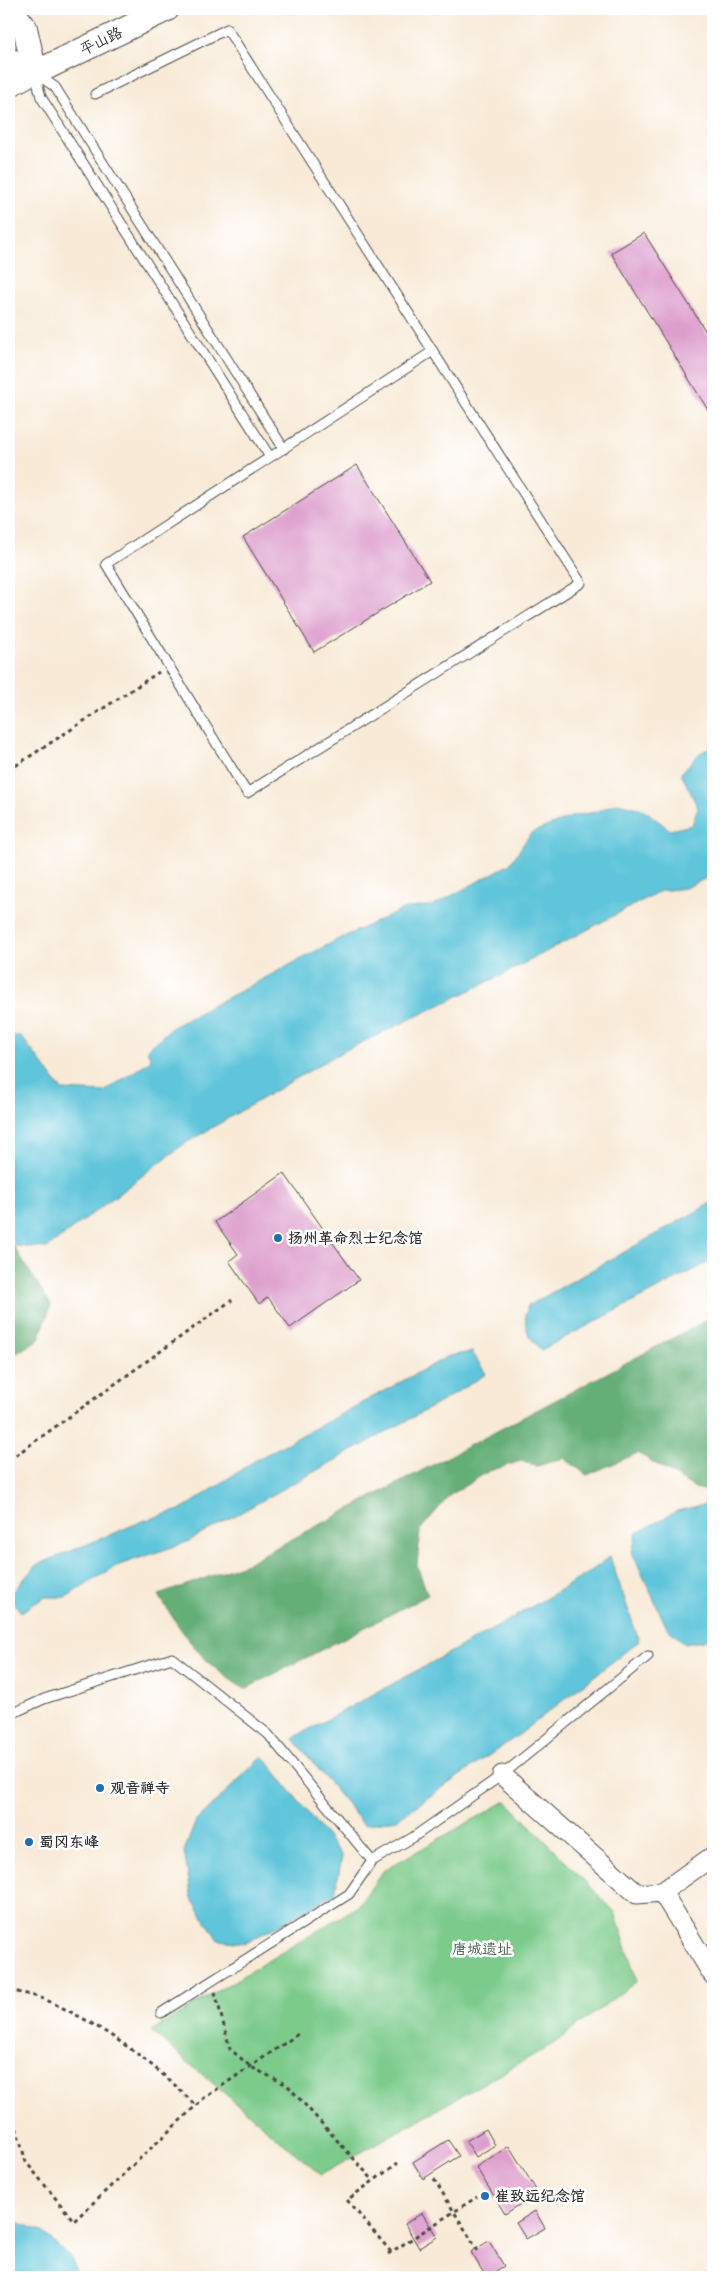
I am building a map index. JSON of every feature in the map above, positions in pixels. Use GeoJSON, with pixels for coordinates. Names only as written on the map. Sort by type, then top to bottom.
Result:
{"type":"FeatureCollection","features":[{"type":"Feature","properties":{"kind":"street"},"geometry":{"type":"LineString","coordinates":[[11,9],[25,28],[35,73]]}},
{"type":"Feature","properties":{"kind":"street","name":"平山路"},"geometry":{"type":"LineString","coordinates":[[35,73],[167,9]]}},
{"type":"Feature","properties":{"kind":"street"},"geometry":{"type":"LineString","coordinates":[[9,60],[35,73]]}},
{"type":"Feature","properties":{"kind":"street"},"geometry":{"type":"LineString","coordinates":[[9,88],[35,73]]}},
{"type":"Feature","properties":{"kind":"street"},"geometry":{"type":"LineString","coordinates":[[502,1775],[637,1894],[662,1892],[713,1856]]}},
{"type":"Feature","properties":{"kind":"street"},"geometry":{"type":"LineString","coordinates":[[662,1892],[713,1975]]}},
{"type":"Feature","properties":{"kind":"lane"},"geometry":{"type":"LineString","coordinates":[[95,94],[227,29],[433,351],[580,583],[247,792],[106,564],[433,351]]}},
{"type":"Feature","properties":{"kind":"lane"},"geometry":{"type":"LineString","coordinates":[[35,73],[55,87],[284,449]]}},
{"type":"Feature","properties":{"kind":"lane"},"geometry":{"type":"LineString","coordinates":[[35,73],[41,97],[270,457]]}},
{"type":"Feature","properties":{"kind":"lane"},"geometry":{"type":"LineString","coordinates":[[161,2013],[211,1979],[349,1894],[372,1861],[412,1838],[502,1775],[648,1656]]}},
{"type":"Feature","properties":{"kind":"lane"},"geometry":{"type":"LineString","coordinates":[[9,1716],[44,1699],[172,1658],[268,1734],[372,1861]]}},
{"type":"Feature","properties":{"kind":"path"},"geometry":{"type":"LineString","coordinates":[[9,770],[170,665]]}},
{"type":"Feature","properties":{"kind":"path"},"geometry":{"type":"LineString","coordinates":[[9,1460],[232,1300]]}},
{"type":"Feature","properties":{"kind":"path"},"geometry":{"type":"LineString","coordinates":[[211,1979],[230,2049],[250,2067],[288,2085],[373,2180]]}},
{"type":"Feature","properties":{"kind":"path"},"geometry":{"type":"LineString","coordinates":[[9,1990],[44,2000],[102,2029],[171,2080],[196,2106]]}},
{"type":"Feature","properties":{"kind":"path"},"geometry":{"type":"LineString","coordinates":[[9,2114],[14,2120],[26,2162],[74,2221],[196,2106],[298,2034]]}},
{"type":"Feature","properties":{"kind":"path"},"geometry":{"type":"LineString","coordinates":[[398,2164],[347,2200],[389,2253],[477,2198]]}},
{"type":"Feature","properties":{"kind":"path"},"geometry":{"type":"LineString","coordinates":[[434,2179],[478,2251]]}},
{"type":"Feature","properties":{"kind":"green space"},"geometry":{"type":"Polygon","coordinates":[[[9,1239],[51,1305],[39,1339],[9,1358],[9,1239]]]}},
{"type":"Feature","properties":{"kind":"green space"},"geometry":{"type":"Polygon","coordinates":[[[713,1317],[713,1492],[695,1488],[638,1453],[587,1475],[564,1458],[537,1466],[521,1461],[489,1471],[450,1495],[420,1530],[417,1566],[428,1595],[245,1689],[217,1670],[195,1648],[159,1595],[247,1563],[713,1317]]]}},
{"type":"Feature","properties":{"kind":"green space","name":"唐城遗址"},"geometry":{"type":"Polygon","coordinates":[[[506,1801],[615,1912],[637,1981],[553,2044],[321,2175],[151,2031],[357,1907],[384,1870],[506,1801]]]}},
{"type":"Feature","properties":{"kind":"water"},"geometry":{"type":"Polygon","coordinates":[[[713,747],[713,875],[685,888],[660,891],[506,973],[338,1054],[184,1144],[47,1248],[16,1246],[9,1234],[9,1036],[21,1036],[62,1090],[104,1092],[151,1060],[147,1049],[174,1026],[337,940],[406,908],[433,906],[510,864],[531,833],[574,816],[596,812],[617,803],[643,809],[670,830],[692,825],[698,808],[681,773],[700,753],[713,747]]]}},
{"type":"Feature","properties":{"kind":"water"},"geometry":{"type":"Polygon","coordinates":[[[713,1202],[713,1260],[541,1350],[532,1340],[526,1325],[528,1306],[713,1202]]]}},
{"type":"Feature","properties":{"kind":"water"},"geometry":{"type":"Polygon","coordinates":[[[472,1352],[486,1374],[446,1399],[187,1542],[116,1566],[66,1597],[45,1597],[21,1612],[9,1597],[35,1566],[143,1521],[183,1509],[254,1461],[449,1356],[472,1352]]]}},
{"type":"Feature","properties":{"kind":"water"},"geometry":{"type":"Polygon","coordinates":[[[713,1504],[713,1639],[685,1644],[667,1628],[632,1552],[637,1533],[677,1511],[713,1504]]]}},
{"type":"Feature","properties":{"kind":"water"},"geometry":{"type":"Polygon","coordinates":[[[610,1557],[639,1641],[520,1734],[397,1819],[364,1825],[293,1738],[497,1627],[587,1574],[610,1557]]]}},
{"type":"Feature","properties":{"kind":"water"},"geometry":{"type":"Polygon","coordinates":[[[263,1756],[342,1856],[335,1894],[246,1943],[218,1940],[192,1899],[184,1851],[196,1821],[263,1756]]]}},
{"type":"Feature","properties":{"kind":"water"},"geometry":{"type":"Polygon","coordinates":[[[9,2219],[42,2231],[73,2260],[76,2277],[9,2277],[9,2219]]]}},
{"type":"Feature","properties":{"kind":"building"},"geometry":{"type":"Polygon","coordinates":[[[644,233],[713,343],[713,418],[611,253],[644,233]]]}},
{"type":"Feature","properties":{"kind":"building"},"geometry":{"type":"Polygon","coordinates":[[[357,465],[430,581],[314,652],[243,537],[357,465]]]}},
{"type":"Feature","properties":{"kind":"building","name":"扬州革命烈士纪念馆"},"geometry":{"type":"Polygon","coordinates":[[[284,1173],[359,1280],[290,1328],[268,1297],[259,1304],[229,1261],[238,1254],[215,1222],[284,1173]]]}},
{"type":"Feature","properties":{"kind":"building"},"geometry":{"type":"Polygon","coordinates":[[[486,2129],[495,2145],[476,2157],[466,2141],[486,2129]]]}},
{"type":"Feature","properties":{"kind":"building"},"geometry":{"type":"Polygon","coordinates":[[[448,2140],[459,2156],[423,2179],[413,2162],[448,2140]]]}},
{"type":"Feature","properties":{"kind":"building"},"geometry":{"type":"Polygon","coordinates":[[[509,2146],[538,2193],[505,2214],[476,2167],[509,2146]]]}},
{"type":"Feature","properties":{"kind":"building"},"geometry":{"type":"Polygon","coordinates":[[[535,2211],[545,2228],[526,2239],[516,2223],[535,2211]]]}},
{"type":"Feature","properties":{"kind":"building"},"geometry":{"type":"Polygon","coordinates":[[[422,2213],[437,2237],[419,2248],[405,2224],[422,2213]]]}},
{"type":"Feature","properties":{"kind":"building"},"geometry":{"type":"Polygon","coordinates":[[[489,2241],[504,2266],[486,2277],[471,2252],[489,2241]]]}},
{"type":"Feature","properties":{"kind":"place","name":"扬州革命烈士纪念馆"},"geometry":{"type":"Point","coordinates":[278,1238]}},
{"type":"Feature","properties":{"kind":"place","name":"观音禅寺"},"geometry":{"type":"Point","coordinates":[100,1788]}},
{"type":"Feature","properties":{"kind":"place","name":"蜀冈东峰"},"geometry":{"type":"Point","coordinates":[29,1842]}},
{"type":"Feature","properties":{"kind":"place","name":"崔致远纪念馆"},"geometry":{"type":"Point","coordinates":[485,2196]}}]}
